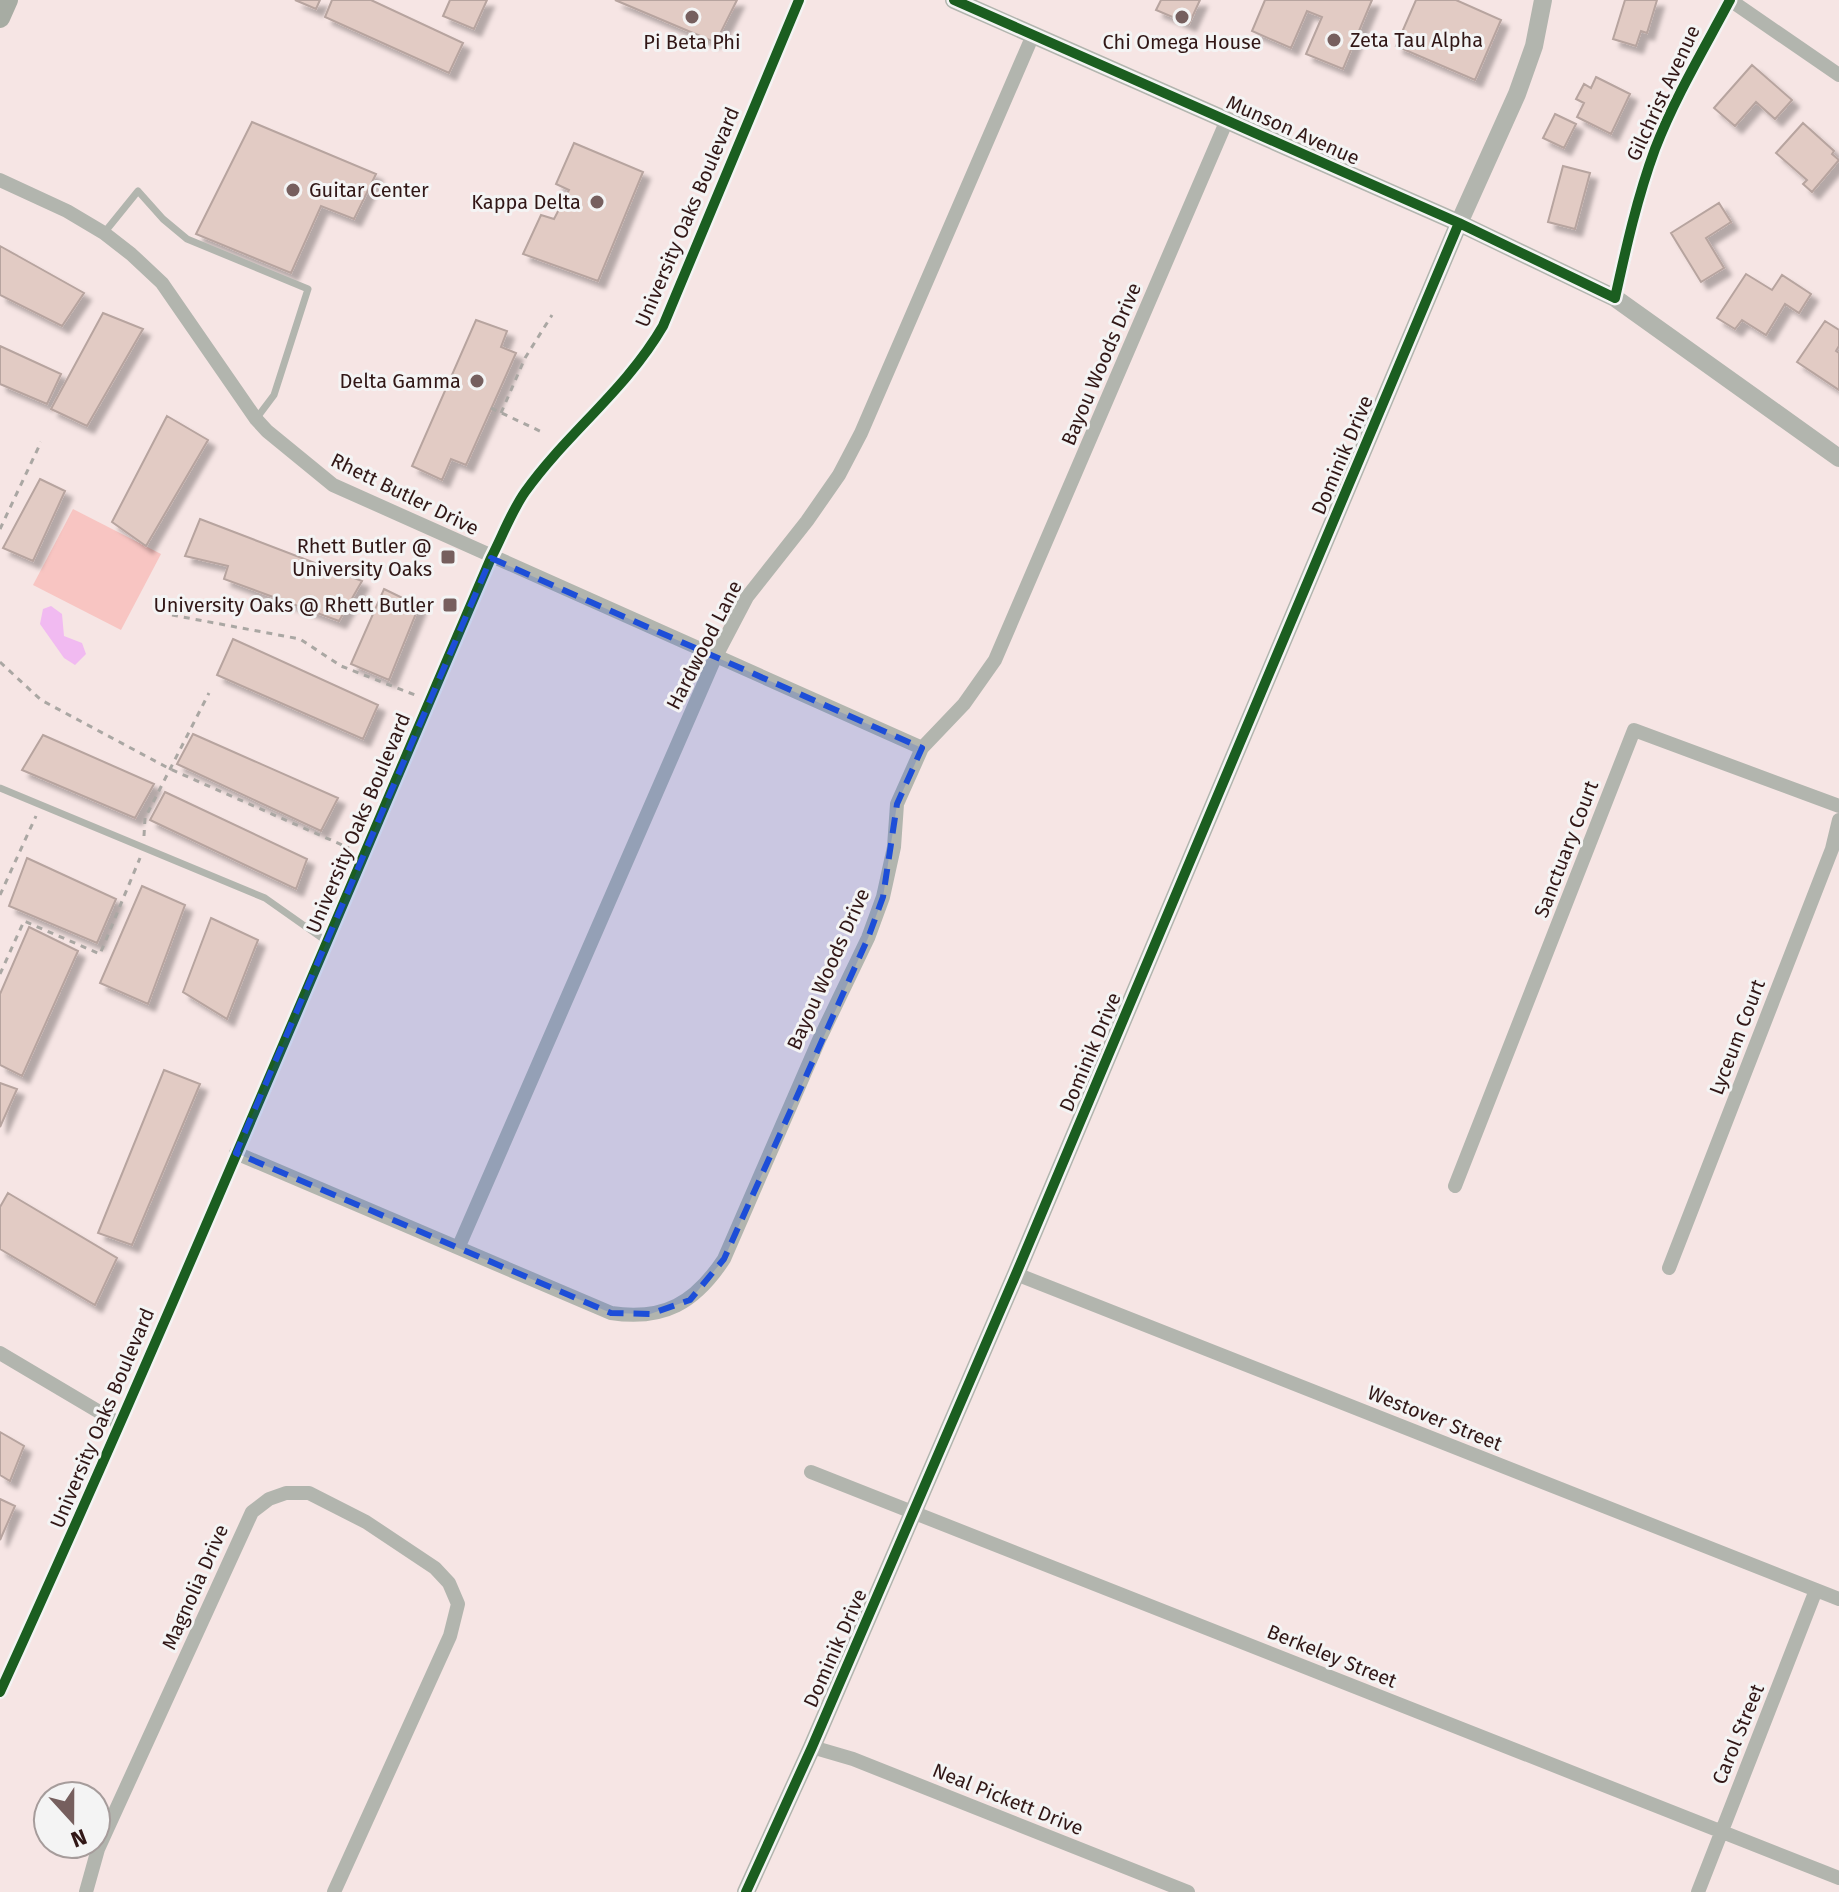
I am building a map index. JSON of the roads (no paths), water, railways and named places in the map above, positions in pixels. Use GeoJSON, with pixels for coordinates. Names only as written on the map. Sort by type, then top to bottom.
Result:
{"type":"FeatureCollection","features":[{"type":"Feature","properties":{"kind":"main road"},"geometry":{"type":"LineString","coordinates":[[0,18],[8,0]]}},
{"type":"Feature","properties":{"kind":"street","name":"University Oaks Boulevard"},"geometry":{"type":"LineString","coordinates":[[0,1692],[236,1153],[491,558],[524,494],[559,451],[630,375],[663,326],[799,0]]}},
{"type":"Feature","properties":{"kind":"street","name":"Munson Avenue"},"geometry":{"type":"LineString","coordinates":[[954,0],[1459,223],[1615,298],[1839,458]]}},
{"type":"Feature","properties":{"kind":"street","name":"Dominik Drive"},"geometry":{"type":"LineString","coordinates":[[746,1892],[914,1512],[1459,223],[1517,94],[1534,46],[1543,0]]}},
{"type":"Feature","properties":{"kind":"street"},"geometry":{"type":"LineString","coordinates":[[1730,0],[1839,75]]}},
{"type":"Feature","properties":{"kind":"street","name":"Gilchrist Avenue"},"geometry":{"type":"LineString","coordinates":[[1615,298],[1642,188],[1656,147],[1679,95],[1730,0]]}},
{"type":"Feature","properties":{"kind":"street","name":"Hardwood Lane"},"geometry":{"type":"LineString","coordinates":[[459,1246],[715,658],[747,597],[839,475],[861,433],[1033,35]]}},
{"type":"Feature","properties":{"kind":"street","name":"Bayou Woods Drive"},"geometry":{"type":"LineString","coordinates":[[236,1153],[611,1313],[632,1316],[650,1314],[690,1300],[708,1284],[724,1259],[819,1040],[868,938],[883,897],[894,847],[897,804],[922,748],[964,704],[995,660],[1227,120]]}},
{"type":"Feature","properties":{"kind":"street","name":"Rhett Butler Drive"},"geometry":{"type":"LineString","coordinates":[[0,180],[67,211],[104,233],[162,283],[256,419],[333,485],[922,748]]}},
{"type":"Feature","properties":{"kind":"street","name":"Sanctuary Court"},"geometry":{"type":"LineString","coordinates":[[1455,1186],[1634,730],[1839,806]]}},
{"type":"Feature","properties":{"kind":"street","name":"Lyceum Court"},"geometry":{"type":"LineString","coordinates":[[1669,1268],[1832,849],[1839,820]]}},
{"type":"Feature","properties":{"kind":"street","name":"Westover Street"},"geometry":{"type":"LineString","coordinates":[[1016,1274],[1839,1599]]}},
{"type":"Feature","properties":{"kind":"street"},"geometry":{"type":"LineString","coordinates":[[0,1353],[118,1423]]}},
{"type":"Feature","properties":{"kind":"street","name":"Berkeley Street"},"geometry":{"type":"LineString","coordinates":[[811,1472],[1839,1878]]}},
{"type":"Feature","properties":{"kind":"street","name":"Magnolia Drive"},"geometry":{"type":"LineString","coordinates":[[86,1892],[98,1849],[252,1512],[269,1499],[286,1493],[309,1493],[366,1522],[435,1568],[449,1583],[458,1604],[450,1636],[334,1892]]}},
{"type":"Feature","properties":{"kind":"street","name":"Carol Street"},"geometry":{"type":"LineString","coordinates":[[1698,1892],[1816,1590]]}},
{"type":"Feature","properties":{"kind":"street","name":"Neal Pickett Drive"},"geometry":{"type":"LineString","coordinates":[[812,1747],[853,1759],[1188,1892]]}},
{"type":"Feature","properties":{"kind":"lane"},"geometry":{"type":"LineString","coordinates":[[104,233],[138,191],[163,219],[187,239],[308,289],[274,395],[256,419]]}},
{"type":"Feature","properties":{"kind":"lane"},"geometry":{"type":"LineString","coordinates":[[0,788],[265,898],[326,941]]}},
{"type":"Feature","properties":{"kind":"place","name":"Pi Beta Phi"},"geometry":{"type":"Point","coordinates":[692,17]}},
{"type":"Feature","properties":{"kind":"place","name":"Chi Omega House"},"geometry":{"type":"Point","coordinates":[1182,17]}},
{"type":"Feature","properties":{"kind":"place","name":"Zeta Tau Alpha"},"geometry":{"type":"Point","coordinates":[1334,40]}},
{"type":"Feature","properties":{"kind":"place","name":"Guitar Center"},"geometry":{"type":"Point","coordinates":[293,190]}},
{"type":"Feature","properties":{"kind":"place","name":"Kappa Delta"},"geometry":{"type":"Point","coordinates":[597,202]}},
{"type":"Feature","properties":{"kind":"place","name":"Delta Gamma"},"geometry":{"type":"Point","coordinates":[477,381]}},
{"type":"Feature","properties":{"kind":"place","name":"Rhett Butler @ University Oaks"},"geometry":{"type":"Point","coordinates":[448,557]}},
{"type":"Feature","properties":{"kind":"place","name":"University Oaks @ Rhett Butler"},"geometry":{"type":"Point","coordinates":[450,605]}}]}
